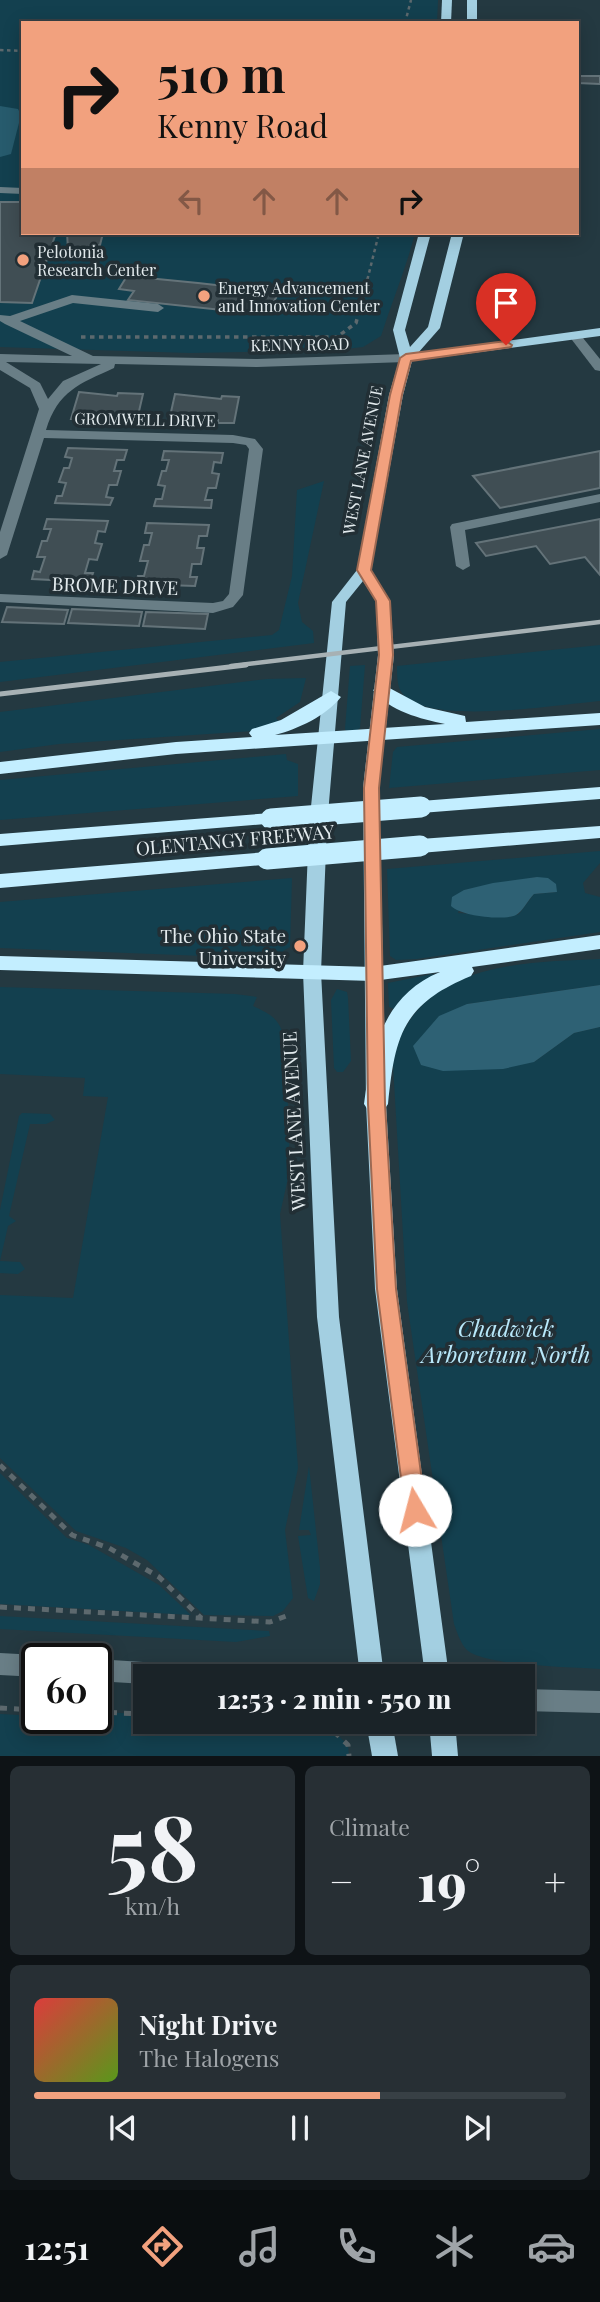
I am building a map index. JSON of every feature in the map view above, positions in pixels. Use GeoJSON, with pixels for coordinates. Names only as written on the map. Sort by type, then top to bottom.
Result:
{"type":"FeatureCollection","features":[{"type":"Feature","properties":{"kind":"highway"},"geometry":{"type":"LineString","coordinates":[[382,690],[402,705],[429,716],[458,720],[537,723]]}},
{"type":"Feature","properties":{"kind":"highway"},"geometry":{"type":"LineString","coordinates":[[176,748],[275,731],[309,714],[331,697]]}},
{"type":"Feature","properties":{"kind":"highway"},"geometry":{"type":"LineString","coordinates":[[0,768],[176,748],[600,719]]}},
{"type":"Feature","properties":{"kind":"highway","name":"OLENTANGY FREEWAY"},"geometry":{"type":"LineString","coordinates":[[0,840],[600,793]]}},
{"type":"Feature","properties":{"kind":"highway","name":"OLENTANGY FREEWAY"},"geometry":{"type":"LineString","coordinates":[[0,881],[600,832]]}},
{"type":"Feature","properties":{"kind":"highway"},"geometry":{"type":"LineString","coordinates":[[0,963],[373,974],[600,942]]}},
{"type":"Feature","properties":{"kind":"highway"},"geometry":{"type":"LineString","coordinates":[[376,1104],[380,1063],[387,1034],[399,1013],[440,979],[514,955]]}},
{"type":"Feature","properties":{"kind":"main road"},"geometry":{"type":"LineString","coordinates":[[446,21],[447,0]]}},
{"type":"Feature","properties":{"kind":"main road"},"geometry":{"type":"LineString","coordinates":[[472,0],[472,21]]}},
{"type":"Feature","properties":{"kind":"main road","name":"WEST LANE AVENUE"},"geometry":{"type":"LineString","coordinates":[[406,358],[399,330],[424,235]]}},
{"type":"Feature","properties":{"kind":"main road","name":"WEST LANE AVENUE"},"geometry":{"type":"LineString","coordinates":[[371,1664],[328,1317],[312,972],[318,826],[339,602],[364,570],[396,395],[406,358],[434,328],[457,235]]}},
{"type":"Feature","properties":{"kind":"main road","name":"KENNY ROAD"},"geometry":{"type":"LineString","coordinates":[[406,358],[600,332]]}},
{"type":"Feature","properties":{"kind":"main road"},"geometry":{"type":"LineString","coordinates":[[364,570],[383,601],[386,655],[371,788],[376,1104],[386,1289],[435,1664]]}},
{"type":"Feature","properties":{"kind":"main road"},"geometry":{"type":"LineString","coordinates":[[381,1734],[385,1756]]}},
{"type":"Feature","properties":{"kind":"main road"},"geometry":{"type":"LineString","coordinates":[[443,1734],[444,1756]]}},
{"type":"Feature","properties":{"kind":"street"},"geometry":{"type":"LineString","coordinates":[[0,190],[21,191]]}},
{"type":"Feature","properties":{"kind":"street"},"geometry":{"type":"LineString","coordinates":[[5,319],[72,299],[158,308]]}},
{"type":"Feature","properties":{"kind":"street"},"geometry":{"type":"LineString","coordinates":[[5,319],[96,362]]}},
{"type":"Feature","properties":{"kind":"street"},"geometry":{"type":"LineString","coordinates":[[575,336],[600,367]]}},
{"type":"Feature","properties":{"kind":"street","name":"KENNY ROAD"},"geometry":{"type":"LineString","coordinates":[[0,358],[96,362],[257,363],[406,358]]}},
{"type":"Feature","properties":{"kind":"street"},"geometry":{"type":"LineString","coordinates":[[0,555],[46,409],[68,384],[117,362]]}},
{"type":"Feature","properties":{"kind":"street"},"geometry":{"type":"LineString","coordinates":[[0,364],[35,386],[46,409]]}},
{"type":"Feature","properties":{"kind":"street","name":"GROMWELL DRIVE"},"geometry":{"type":"LineString","coordinates":[[38,433],[233,439],[250,442],[256,449],[236,595],[228,604]]}},
{"type":"Feature","properties":{"kind":"street"},"geometry":{"type":"LineString","coordinates":[[463,566],[457,527],[600,498]]}},
{"type":"Feature","properties":{"kind":"street","name":"BROME DRIVE"},"geometry":{"type":"LineString","coordinates":[[0,598],[213,608],[228,604]]}},
{"type":"Feature","properties":{"kind":"street"},"geometry":{"type":"LineString","coordinates":[[0,1664],[21,1665]]}},
{"type":"Feature","properties":{"kind":"street"},"geometry":{"type":"LineString","coordinates":[[112,1671],[133,1672]]}},
{"type":"Feature","properties":{"kind":"street"},"geometry":{"type":"LineString","coordinates":[[535,1700],[600,1702]]}},
{"type":"Feature","properties":{"kind":"path"},"geometry":{"type":"LineString","coordinates":[[406,21],[411,0]]}},
{"type":"Feature","properties":{"kind":"path"},"geometry":{"type":"LineString","coordinates":[[0,50],[21,51]]}},
{"type":"Feature","properties":{"kind":"path"},"geometry":{"type":"LineString","coordinates":[[70,337],[337,337],[356,323],[378,235]]}},
{"type":"Feature","properties":{"kind":"path"},"geometry":{"type":"LineString","coordinates":[[0,1465],[72,1535],[109,1548],[159,1577],[201,1619]]}},
{"type":"Feature","properties":{"kind":"path"},"geometry":{"type":"LineString","coordinates":[[0,1607],[270,1622],[289,1615]]}},
{"type":"Feature","properties":{"kind":"path"},"geometry":{"type":"LineString","coordinates":[[0,1708],[21,1709]]}},
{"type":"Feature","properties":{"kind":"path"},"geometry":{"type":"LineString","coordinates":[[112,1713],[133,1714]]}},
{"type":"Feature","properties":{"kind":"path"},"geometry":{"type":"LineString","coordinates":[[337,1734],[348,1745],[349,1756]]}},
{"type":"Feature","properties":{"kind":"shaded area","name":"The Ohio State University"},"geometry":{"type":"Polygon","coordinates":[[[0,0],[600,0],[600,1756],[0,1756],[0,0]]]}},
{"type":"Feature","properties":{"kind":"shaded area"},"geometry":{"type":"Polygon","coordinates":[[[0,106],[18,109],[21,115],[11,154],[0,157],[0,106]]]}},
{"type":"Feature","properties":{"kind":"shaded area"},"geometry":{"type":"Polygon","coordinates":[[[537,877],[548,878],[556,884],[557,892],[534,894],[516,915],[502,918],[482,917],[451,906],[452,897],[464,890],[537,877]]]}},
{"type":"Feature","properties":{"kind":"shaded area"},"geometry":{"type":"Polygon","coordinates":[[[600,985],[600,1027],[574,1033],[534,1062],[503,1069],[443,1071],[421,1065],[413,1046],[439,1016],[467,1004],[600,985]]]}},
{"type":"Feature","properties":{"kind":"green space"},"geometry":{"type":"Polygon","coordinates":[[[0,0],[438,0],[437,21],[21,21],[21,235],[414,235],[381,336],[363,347],[190,353],[0,347],[0,0]]]}},
{"type":"Feature","properties":{"kind":"green space"},"geometry":{"type":"Polygon","coordinates":[[[324,481],[298,603],[302,622],[313,631],[314,643],[0,682],[0,662],[272,635],[279,630],[292,576],[297,490],[324,481]]]}},
{"type":"Feature","properties":{"kind":"green space"},"geometry":{"type":"Polygon","coordinates":[[[600,645],[600,701],[495,711],[438,709],[416,703],[402,693],[398,684],[397,666],[600,645]]]}},
{"type":"Feature","properties":{"kind":"green space"},"geometry":{"type":"Polygon","coordinates":[[[365,665],[360,728],[347,732],[345,729],[350,666],[365,665]]]}},
{"type":"Feature","properties":{"kind":"green space"},"geometry":{"type":"Polygon","coordinates":[[[306,678],[300,702],[276,718],[281,724],[253,731],[59,744],[0,752],[0,712],[267,679],[306,678]]]}},
{"type":"Feature","properties":{"kind":"green space"},"geometry":{"type":"Polygon","coordinates":[[[600,729],[600,770],[389,788],[393,752],[397,747],[600,729]]]}},
{"type":"Feature","properties":{"kind":"green space"},"geometry":{"type":"Polygon","coordinates":[[[286,754],[287,760],[298,764],[298,796],[0,820],[0,780],[286,754]]]}},
{"type":"Feature","properties":{"kind":"green space"},"geometry":{"type":"Polygon","coordinates":[[[600,851],[600,863],[583,883],[585,893],[600,897],[600,932],[396,960],[390,956],[387,869],[600,851]],[[537,877],[464,890],[458,913],[509,917],[519,914],[534,894],[557,892],[537,877]]]}},
{"type":"Feature","properties":{"kind":"green space"},"geometry":{"type":"Polygon","coordinates":[[[292,878],[290,947],[283,951],[281,959],[0,948],[0,902],[292,878]]]}},
{"type":"Feature","properties":{"kind":"green space","name":"Chadwick Arboretum North"},"geometry":{"type":"Polygon","coordinates":[[[600,959],[600,985],[467,1004],[534,1062],[574,1033],[600,1027],[600,1669],[490,1659],[466,1649],[459,1637],[454,1624],[407,1302],[393,1065],[398,1042],[410,1020],[427,1001],[448,986],[496,968],[600,959]]]}},
{"type":"Feature","properties":{"kind":"green space"},"geometry":{"type":"Polygon","coordinates":[[[434,975],[394,1009],[389,1007],[388,983],[434,975]]]}},
{"type":"Feature","properties":{"kind":"green space"},"geometry":{"type":"Polygon","coordinates":[[[0,987],[235,994],[257,997],[253,1006],[272,1016],[279,1024],[286,1044],[290,1169],[280,1214],[298,1468],[285,1530],[293,1598],[283,1611],[273,1616],[204,1615],[147,1560],[126,1548],[76,1531],[0,1458],[0,1295],[73,1298],[108,1097],[83,1096],[85,1078],[0,1074],[0,987]]]}},
{"type":"Feature","properties":{"kind":"green space"},"geometry":{"type":"Polygon","coordinates":[[[337,989],[347,992],[348,998],[351,1061],[343,1072],[337,1072],[334,1068],[331,1000],[337,989]]]}},
{"type":"Feature","properties":{"kind":"green space"},"geometry":{"type":"Polygon","coordinates":[[[22,1113],[50,1114],[55,1120],[46,1124],[30,1124],[9,1216],[16,1221],[8,1226],[0,1261],[0,1210],[19,1116],[22,1113]]]}},
{"type":"Feature","properties":{"kind":"green space"},"geometry":{"type":"Polygon","coordinates":[[[0,1261],[20,1262],[25,1269],[18,1274],[0,1273],[0,1261]]]}},
{"type":"Feature","properties":{"kind":"green space"},"geometry":{"type":"Polygon","coordinates":[[[309,1466],[320,1568],[320,1584],[314,1601],[308,1598],[298,1536],[311,1535],[309,1530],[299,1530],[309,1466]]]}},
{"type":"Feature","properties":{"kind":"green space"},"geometry":{"type":"Polygon","coordinates":[[[0,1473],[67,1538],[89,1545],[159,1585],[191,1615],[0,1604],[0,1473]]]}},
{"type":"Feature","properties":{"kind":"green space"},"geometry":{"type":"Polygon","coordinates":[[[0,1616],[269,1631],[270,1636],[236,1642],[0,1629],[0,1616]]]}},
{"type":"Feature","properties":{"kind":"green space"},"geometry":{"type":"Polygon","coordinates":[[[112,1713],[133,1714],[133,1734],[337,1734],[348,1745],[349,1756],[0,1756],[0,1714],[21,1715],[21,1734],[112,1734],[112,1713]]]}},
{"type":"Feature","properties":{"kind":"building"},"geometry":{"type":"Polygon","coordinates":[[[579,76],[600,76],[600,84],[579,83],[579,76]]]}},
{"type":"Feature","properties":{"kind":"building","name":"Pelotonia Research Center"},"geometry":{"type":"Polygon","coordinates":[[[0,202],[21,202],[21,235],[55,235],[32,303],[0,302],[0,202]]]}},
{"type":"Feature","properties":{"kind":"building","name":"Pelotonia Research Center"},"geometry":{"type":"Polygon","coordinates":[[[67,235],[102,235],[100,245],[68,249],[67,235]]]}},
{"type":"Feature","properties":{"kind":"building","name":"Energy Advancement and Innovation Center"},"geometry":{"type":"Polygon","coordinates":[[[127,276],[279,292],[269,311],[222,310],[128,300],[134,291],[119,289],[127,276]]]}},
{"type":"Feature","properties":{"kind":"building"},"geometry":{"type":"Polygon","coordinates":[[[79,392],[117,396],[118,393],[143,394],[137,420],[89,416],[88,419],[71,419],[79,392]]]}},
{"type":"Feature","properties":{"kind":"building"},"geometry":{"type":"Polygon","coordinates":[[[175,394],[221,399],[222,396],[239,397],[234,423],[218,423],[218,420],[169,421],[175,394]]]}},
{"type":"Feature","properties":{"kind":"building"},"geometry":{"type":"Polygon","coordinates":[[[68,448],[127,450],[124,460],[117,460],[114,471],[121,471],[117,485],[109,485],[106,497],[113,498],[110,505],[55,503],[57,496],[62,496],[66,483],[59,482],[64,468],[69,468],[72,458],[65,457],[68,448]]]}},
{"type":"Feature","properties":{"kind":"building"},"geometry":{"type":"Polygon","coordinates":[[[164,451],[223,453],[221,463],[214,462],[212,473],[219,474],[216,488],[208,488],[205,500],[212,500],[211,508],[154,506],[156,499],[162,499],[165,486],[158,485],[169,460],[162,460],[164,451]]]}},
{"type":"Feature","properties":{"kind":"building"},"geometry":{"type":"Polygon","coordinates":[[[600,451],[600,488],[500,508],[473,476],[600,451]]]}},
{"type":"Feature","properties":{"kind":"building"},"geometry":{"type":"Polygon","coordinates":[[[47,519],[108,521],[105,532],[98,531],[95,543],[102,544],[97,560],[89,559],[85,573],[93,573],[90,582],[32,579],[34,571],[40,572],[45,557],[37,557],[42,541],[47,541],[51,529],[44,529],[47,519]]]}},
{"type":"Feature","properties":{"kind":"building"},"geometry":{"type":"Polygon","coordinates":[[[600,519],[600,575],[585,557],[550,564],[536,546],[486,556],[476,543],[600,519]]]}},
{"type":"Feature","properties":{"kind":"building"},"geometry":{"type":"Polygon","coordinates":[[[147,523],[209,525],[207,536],[199,536],[197,548],[204,548],[201,564],[192,564],[190,577],[197,577],[195,586],[136,584],[138,576],[144,576],[148,561],[140,561],[144,545],[149,545],[152,533],[145,533],[147,523]]]}},
{"type":"Feature","properties":{"kind":"building"},"geometry":{"type":"Polygon","coordinates":[[[7,607],[68,610],[64,624],[2,622],[7,607]]]}},
{"type":"Feature","properties":{"kind":"building"},"geometry":{"type":"Polygon","coordinates":[[[72,609],[142,612],[139,626],[68,623],[72,609]]]}},
{"type":"Feature","properties":{"kind":"building"},"geometry":{"type":"Polygon","coordinates":[[[146,612],[208,614],[205,629],[143,626],[146,612]]]}},
{"type":"Feature","properties":{"kind":"railway"},"geometry":{"type":"LineString","coordinates":[[231,666],[600,622]]}},
{"type":"Feature","properties":{"kind":"railway"},"geometry":{"type":"LineString","coordinates":[[0,694],[246,665]]}},
{"type":"Feature","properties":{"kind":"place","name":"Pelotonia Research Center"},"geometry":{"type":"Point","coordinates":[23,260]}},
{"type":"Feature","properties":{"kind":"place","name":"Energy Advancement and Innovation Center"},"geometry":{"type":"Point","coordinates":[204,296]}},
{"type":"Feature","properties":{"kind":"place","name":"The Ohio State University"},"geometry":{"type":"Point","coordinates":[300,946]}},
{"type":"Feature","properties":{"kind":"route"},"geometry":{"type":"LineString","coordinates":[[415,1510],[386,1289],[376,1104],[371,788],[386,655],[383,601],[364,570],[396,395],[406,358],[506,345]]}}]}
